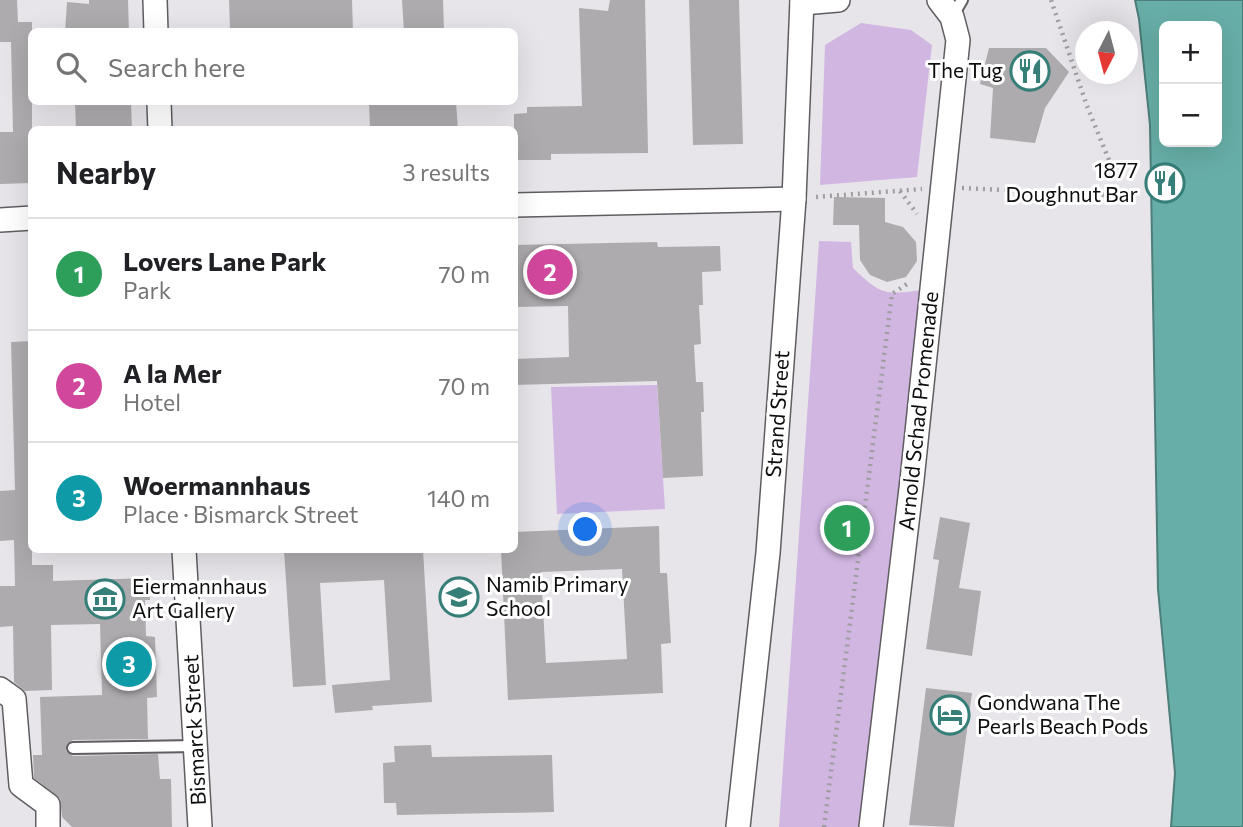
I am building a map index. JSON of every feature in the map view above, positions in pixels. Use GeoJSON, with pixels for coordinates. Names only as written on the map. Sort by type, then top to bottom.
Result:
{"type":"FeatureCollection","features":[{"type":"Feature","properties":{"kind":"street"},"geometry":{"type":"LineString","coordinates":[[155,0],[156,28]]}},
{"type":"Feature","properties":{"kind":"street"},"geometry":{"type":"LineString","coordinates":[[802,2],[838,0]]}},
{"type":"Feature","properties":{"kind":"street","name":"Strand Street"},"geometry":{"type":"LineString","coordinates":[[738,827],[768,553],[794,199],[802,2]]}},
{"type":"Feature","properties":{"kind":"street","name":"Arnold Schad Promenade"},"geometry":{"type":"LineString","coordinates":[[871,827],[912,480],[958,40],[951,6]]}},
{"type":"Feature","properties":{"kind":"street"},"geometry":{"type":"LineString","coordinates":[[159,105],[160,126]]}},
{"type":"Feature","properties":{"kind":"street"},"geometry":{"type":"LineString","coordinates":[[518,205],[794,199]]}},
{"type":"Feature","properties":{"kind":"street"},"geometry":{"type":"LineString","coordinates":[[0,220],[28,219]]}},
{"type":"Feature","properties":{"kind":"street","name":"Bismarck Street"},"geometry":{"type":"LineString","coordinates":[[184,553],[200,827]]}},
{"type":"Feature","properties":{"kind":"street"},"geometry":{"type":"LineString","coordinates":[[0,688],[14,699],[21,785],[48,805],[48,827]]}},
{"type":"Feature","properties":{"kind":"lane"},"geometry":{"type":"LineString","coordinates":[[73,748],[196,746]]}},
{"type":"Feature","properties":{"kind":"path"},"geometry":{"type":"LineString","coordinates":[[1051,0],[1087,106],[1113,170]]}},
{"type":"Feature","properties":{"kind":"path"},"geometry":{"type":"LineString","coordinates":[[900,191],[920,219]]}},
{"type":"Feature","properties":{"kind":"path"},"geometry":{"type":"LineString","coordinates":[[824,827],[892,294],[913,278]]}},
{"type":"Feature","properties":{"kind":"shaded area"},"geometry":{"type":"Polygon","coordinates":[[[1135,0],[1243,0],[1243,827],[1171,827],[1175,773],[1158,589],[1150,125],[1135,0]]]}},
{"type":"Feature","properties":{"kind":"shaded area"},"geometry":{"type":"Polygon","coordinates":[[[861,23],[911,30],[932,45],[917,177],[820,185],[825,45],[861,23]]]}},
{"type":"Feature","properties":{"kind":"shaded area"},"geometry":{"type":"Polygon","coordinates":[[[819,241],[851,242],[853,268],[877,288],[891,292],[923,290],[861,827],[779,827],[819,241]]]}},
{"type":"Feature","properties":{"kind":"shaded area"},"geometry":{"type":"Polygon","coordinates":[[[657,385],[665,509],[557,514],[551,387],[657,385]]]}},
{"type":"Feature","properties":{"kind":"building"},"geometry":{"type":"Polygon","coordinates":[[[0,0],[17,0],[18,22],[32,22],[32,28],[28,28],[28,105],[32,105],[32,126],[28,126],[28,183],[0,184],[0,132],[13,132],[11,42],[0,42],[0,0]]]}},
{"type":"Feature","properties":{"kind":"building"},"geometry":{"type":"Polygon","coordinates":[[[89,0],[128,0],[129,28],[65,28],[67,2],[89,4],[89,0]]]}},
{"type":"Feature","properties":{"kind":"building"},"geometry":{"type":"Polygon","coordinates":[[[229,0],[352,0],[353,28],[230,28],[229,0]]]}},
{"type":"Feature","properties":{"kind":"building"},"geometry":{"type":"Polygon","coordinates":[[[402,0],[443,0],[444,28],[404,28],[402,0]]]}},
{"type":"Feature","properties":{"kind":"building"},"geometry":{"type":"Polygon","coordinates":[[[610,0],[645,0],[648,153],[551,154],[551,160],[518,160],[518,126],[514,126],[514,114],[527,113],[527,107],[582,106],[579,8],[608,11],[610,0]]]}},
{"type":"Feature","properties":{"kind":"building"},"geometry":{"type":"Polygon","coordinates":[[[689,0],[739,0],[743,144],[693,145],[689,0]]]}},
{"type":"Feature","properties":{"kind":"building"},"geometry":{"type":"Polygon","coordinates":[[[989,48],[1046,48],[1069,72],[1045,108],[1035,143],[990,138],[993,88],[980,84],[989,48]]]}},
{"type":"Feature","properties":{"kind":"building"},"geometry":{"type":"Polygon","coordinates":[[[75,105],[131,105],[132,126],[76,126],[75,105]]]}},
{"type":"Feature","properties":{"kind":"building"},"geometry":{"type":"Polygon","coordinates":[[[369,105],[456,105],[458,126],[370,126],[369,105]]]}},
{"type":"Feature","properties":{"kind":"building"},"geometry":{"type":"Polygon","coordinates":[[[834,197],[885,198],[885,222],[903,227],[916,242],[917,261],[906,277],[887,282],[870,275],[860,260],[859,225],[833,225],[834,197]]]}},
{"type":"Feature","properties":{"kind":"building"},"geometry":{"type":"Polygon","coordinates":[[[657,242],[658,247],[720,246],[721,271],[702,272],[703,305],[699,305],[701,344],[694,345],[696,382],[703,382],[703,476],[663,478],[657,381],[518,385],[518,359],[569,357],[568,306],[518,307],[518,245],[657,242]]]}},
{"type":"Feature","properties":{"kind":"building"},"geometry":{"type":"Polygon","coordinates":[[[28,341],[28,553],[32,553],[32,565],[53,565],[53,581],[150,578],[150,600],[145,600],[146,636],[155,637],[157,697],[147,698],[148,739],[73,740],[67,744],[66,751],[73,756],[158,754],[160,779],[171,779],[172,827],[72,827],[62,817],[60,798],[34,778],[33,755],[42,755],[40,697],[102,695],[100,624],[51,625],[52,690],[25,691],[14,682],[13,626],[0,627],[0,586],[15,586],[14,540],[0,541],[0,491],[15,490],[11,342],[28,341]]]}},
{"type":"Feature","properties":{"kind":"building"},"geometry":{"type":"Polygon","coordinates":[[[940,517],[970,523],[959,588],[981,591],[972,656],[926,649],[939,560],[933,559],[940,517]]]}},
{"type":"Feature","properties":{"kind":"building"},"geometry":{"type":"Polygon","coordinates":[[[659,526],[660,573],[667,573],[671,643],[661,644],[663,693],[508,700],[501,553],[518,553],[518,532],[659,526]],[[622,569],[541,572],[546,663],[627,659],[622,569]]]}},
{"type":"Feature","properties":{"kind":"building"},"geometry":{"type":"Polygon","coordinates":[[[284,553],[423,553],[432,702],[372,706],[373,710],[335,713],[332,685],[390,680],[384,580],[320,583],[326,685],[293,687],[284,553]]]}},
{"type":"Feature","properties":{"kind":"building"},"geometry":{"type":"Polygon","coordinates":[[[926,688],[972,693],[954,827],[909,825],[926,688]]]}},
{"type":"Feature","properties":{"kind":"building"},"geometry":{"type":"Polygon","coordinates":[[[431,745],[432,757],[552,755],[554,812],[397,815],[396,803],[384,803],[383,763],[395,762],[394,746],[431,745]]]}},
{"type":"Feature","properties":{"kind":"place","name":"The Tug"},"geometry":{"type":"Point","coordinates":[1030,71]}},
{"type":"Feature","properties":{"kind":"place","name":"1877 Doughnut Bar"},"geometry":{"type":"Point","coordinates":[1165,183]}},
{"type":"Feature","properties":{"kind":"place","name":"A la Mer"},"geometry":{"type":"Point","coordinates":[550,272]}},
{"type":"Feature","properties":{"kind":"place","name":"Lovers Lane Park"},"geometry":{"type":"Point","coordinates":[847,528]}},
{"type":"Feature","properties":{"kind":"place","name":"Namib Primary School"},"geometry":{"type":"Point","coordinates":[459,597]}},
{"type":"Feature","properties":{"kind":"place","name":"Eiermannhaus Art Gallery"},"geometry":{"type":"Point","coordinates":[105,599]}},
{"type":"Feature","properties":{"kind":"place","name":"Woermannhaus"},"geometry":{"type":"Point","coordinates":[129,664]}},
{"type":"Feature","properties":{"kind":"place","name":"Gondwana The Pearls Beach Pods"},"geometry":{"type":"Point","coordinates":[950,715]}}]}
